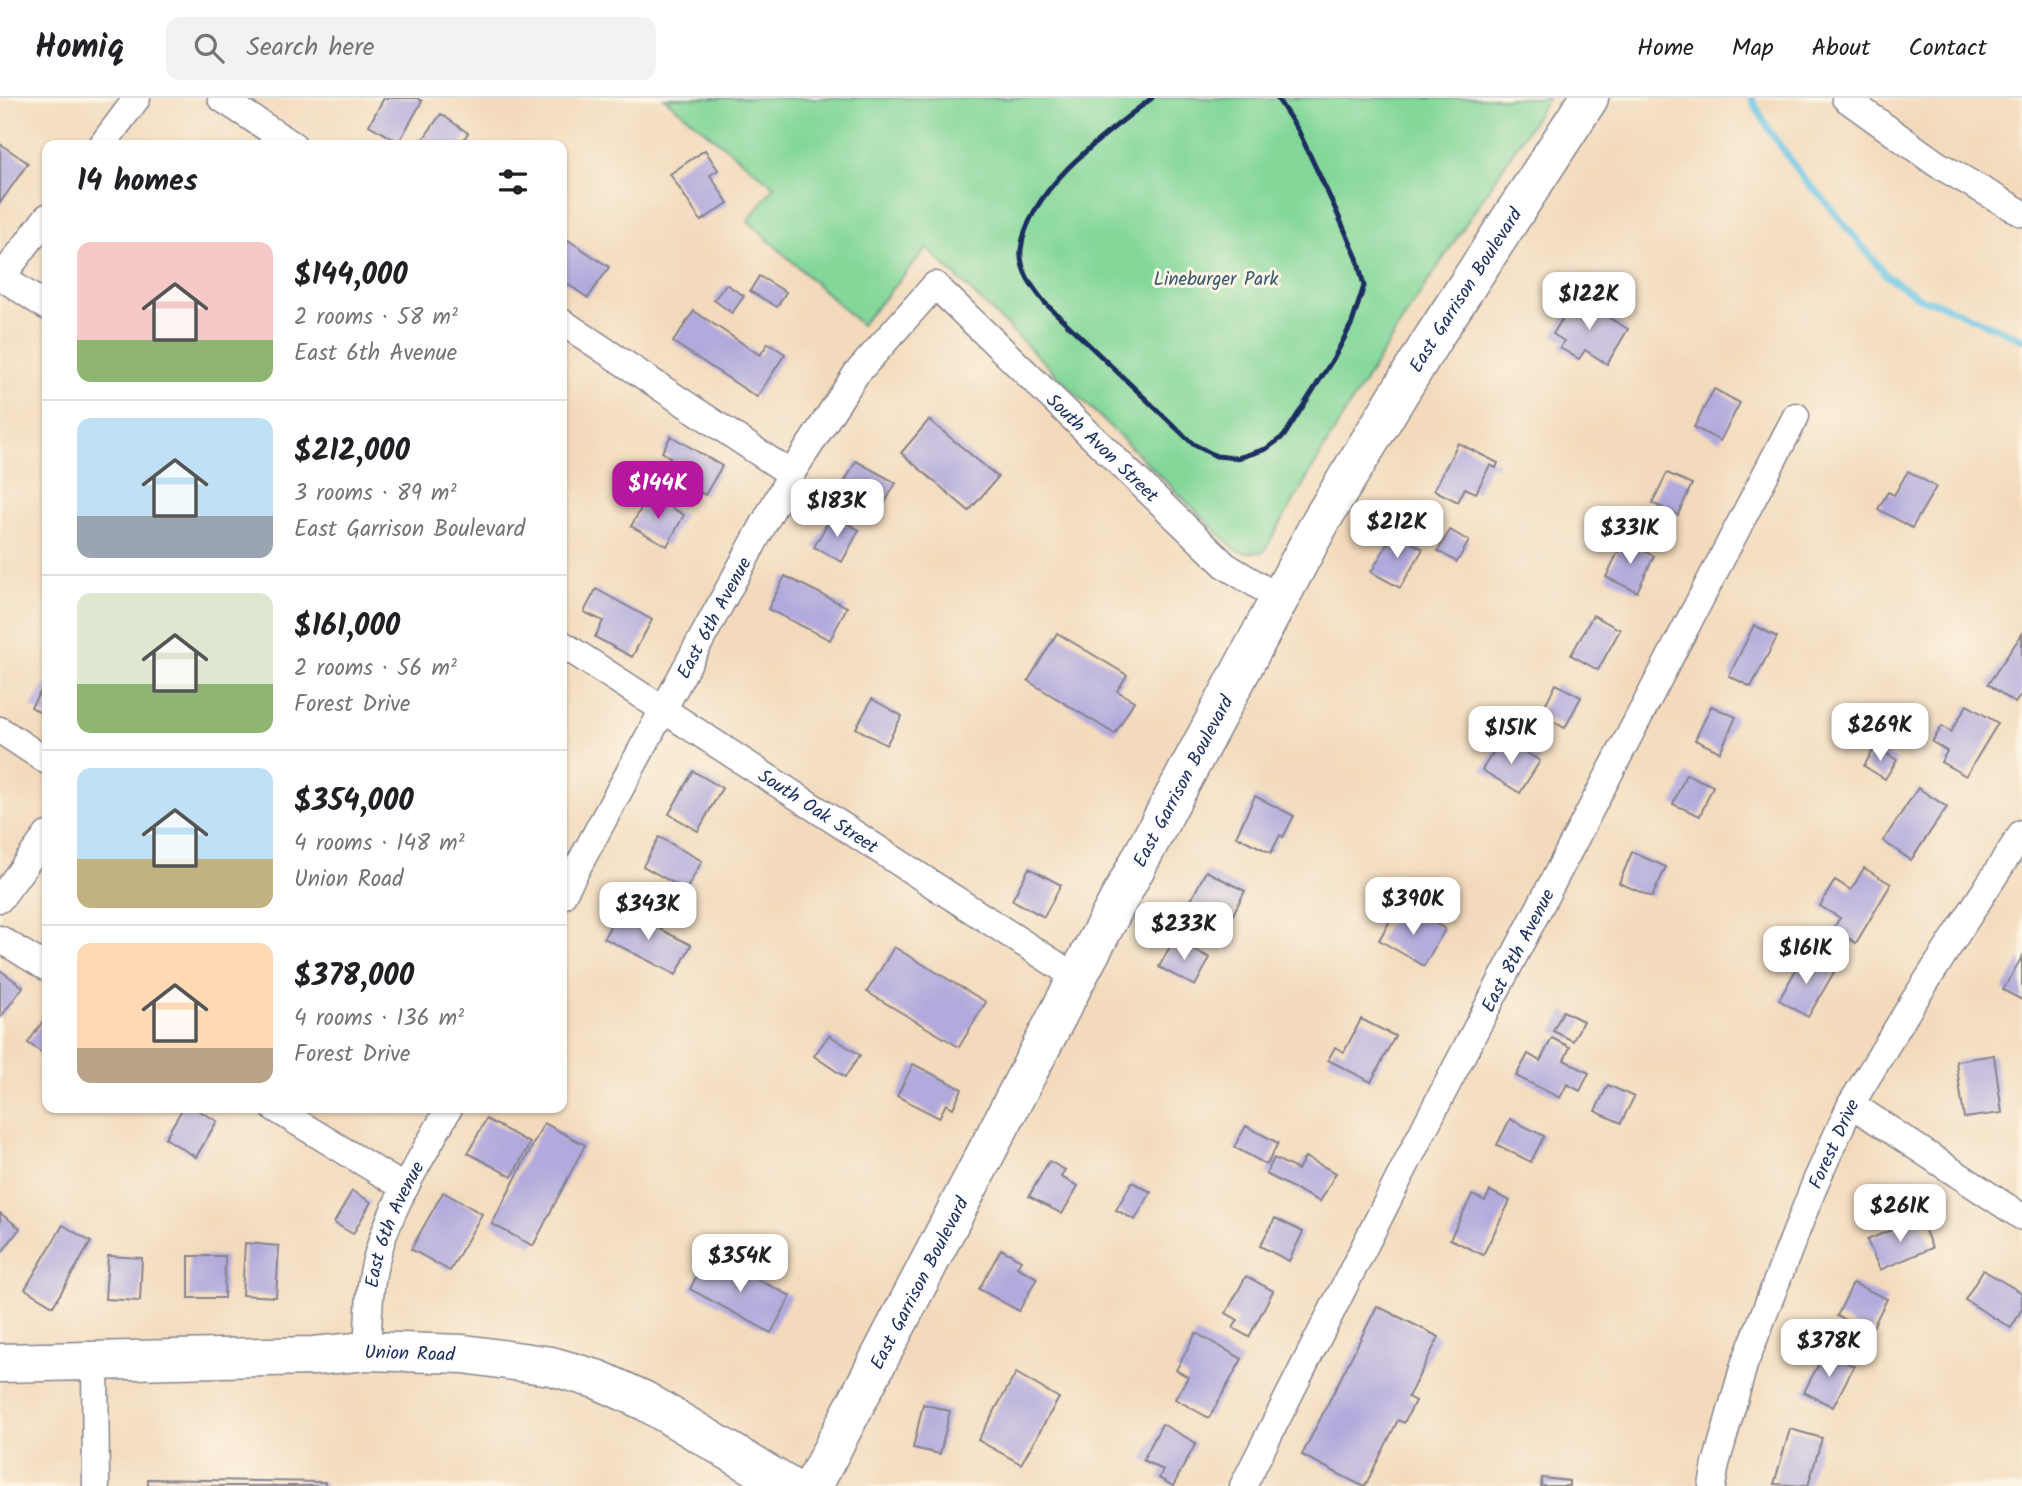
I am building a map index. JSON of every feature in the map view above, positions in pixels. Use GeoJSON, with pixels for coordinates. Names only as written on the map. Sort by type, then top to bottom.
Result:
{"type":"FeatureCollection","features":[{"type":"Feature","properties":{"kind":"main road","name":"East Garrison Boulevard"},"geometry":{"type":"LineString","coordinates":[[813,1486],[1077,978],[1322,519],[1433,338],[1589,98]]}},
{"type":"Feature","properties":{"kind":"main road","name":"Union Road"},"geometry":{"type":"LineString","coordinates":[[0,1363],[313,1356],[367,1351],[464,1354],[551,1366],[591,1378],[645,1401],[788,1486]]}},
{"type":"Feature","properties":{"kind":"street"},"geometry":{"type":"LineString","coordinates":[[106,140],[137,98]]}},
{"type":"Feature","properties":{"kind":"street"},"geometry":{"type":"LineString","coordinates":[[221,98],[285,140]]}},
{"type":"Feature","properties":{"kind":"street"},"geometry":{"type":"LineString","coordinates":[[1845,98],[1937,164],[2022,213]]}},
{"type":"Feature","properties":{"kind":"street"},"geometry":{"type":"LineString","coordinates":[[42,223],[1,276],[42,304]]}},
{"type":"Feature","properties":{"kind":"street","name":"South Avon Street"},"geometry":{"type":"LineString","coordinates":[[935,285],[1226,566],[1279,598]]}},
{"type":"Feature","properties":{"kind":"street","name":"East 6th Avenue"},"geometry":{"type":"LineString","coordinates":[[567,887],[791,474],[856,374],[935,285]]}},
{"type":"Feature","properties":{"kind":"street"},"geometry":{"type":"LineString","coordinates":[[567,325],[791,474]]}},
{"type":"Feature","properties":{"kind":"street","name":"East 8th Avenue"},"geometry":{"type":"LineString","coordinates":[[1243,1486],[1429,1119],[1796,416]]}},
{"type":"Feature","properties":{"kind":"street","name":"South Oak Street"},"geometry":{"type":"LineString","coordinates":[[567,647],[1077,978]]}},
{"type":"Feature","properties":{"kind":"street"},"geometry":{"type":"LineString","coordinates":[[0,730],[42,758]]}},
{"type":"Feature","properties":{"kind":"street","name":"Forest Drive"},"geometry":{"type":"LineString","coordinates":[[1712,1486],[1744,1365],[1816,1181],[1851,1104],[2022,833]]}},
{"type":"Feature","properties":{"kind":"street"},"geometry":{"type":"LineString","coordinates":[[0,899],[42,842]]}},
{"type":"Feature","properties":{"kind":"street"},"geometry":{"type":"LineString","coordinates":[[0,939],[42,965]]}},
{"type":"Feature","properties":{"kind":"street"},"geometry":{"type":"LineString","coordinates":[[1851,1104],[2022,1217]]}},
{"type":"Feature","properties":{"kind":"street"},"geometry":{"type":"LineString","coordinates":[[282,1113],[405,1188]]}},
{"type":"Feature","properties":{"kind":"street","name":"East 6th Avenue"},"geometry":{"type":"LineString","coordinates":[[367,1351],[374,1266],[390,1218],[446,1113]]}},
{"type":"Feature","properties":{"kind":"street"},"geometry":{"type":"LineString","coordinates":[[94,1361],[96,1486]]}},
{"type":"Feature","properties":{"kind":"green space","name":"Lineburger Park"},"geometry":{"type":"Polygon","coordinates":[[[664,98],[1548,98],[1345,413],[1264,552],[1245,553],[1236,550],[927,248],[861,325],[748,221],[774,186],[664,98]]]}},
{"type":"Feature","properties":{"kind":"building"},"geometry":{"type":"Polygon","coordinates":[[[384,98],[417,98],[422,101],[400,140],[369,125],[384,98]]]}},
{"type":"Feature","properties":{"kind":"building"},"geometry":{"type":"Polygon","coordinates":[[[441,114],[468,133],[463,140],[423,140],[441,114]]]}},
{"type":"Feature","properties":{"kind":"building"},"geometry":{"type":"Polygon","coordinates":[[[0,144],[28,163],[0,203],[0,144]]]}},
{"type":"Feature","properties":{"kind":"building"},"geometry":{"type":"Polygon","coordinates":[[[705,150],[718,170],[710,175],[728,203],[701,221],[670,174],[705,150]]]}},
{"type":"Feature","properties":{"kind":"building"},"geometry":{"type":"Polygon","coordinates":[[[567,242],[609,267],[588,298],[567,283],[567,242]]]}},
{"type":"Feature","properties":{"kind":"building"},"geometry":{"type":"Polygon","coordinates":[[[759,276],[786,292],[777,307],[750,291],[759,276]]]}},
{"type":"Feature","properties":{"kind":"building"},"geometry":{"type":"Polygon","coordinates":[[[726,284],[744,296],[732,313],[714,300],[726,284]]]}},
{"type":"Feature","properties":{"kind":"building"},"geometry":{"type":"Polygon","coordinates":[[[1575,298],[1628,329],[1607,364],[1585,350],[1579,359],[1560,348],[1564,341],[1553,334],[1575,298]]]}},
{"type":"Feature","properties":{"kind":"building"},"geometry":{"type":"Polygon","coordinates":[[[694,311],[760,355],[768,343],[785,354],[757,397],[673,342],[694,311]]]}},
{"type":"Feature","properties":{"kind":"building"},"geometry":{"type":"Polygon","coordinates":[[[1714,389],[1740,403],[1720,441],[1694,427],[1714,389]]]}},
{"type":"Feature","properties":{"kind":"building"},"geometry":{"type":"Polygon","coordinates":[[[929,420],[998,477],[969,511],[901,453],[929,420]]]}},
{"type":"Feature","properties":{"kind":"building"},"geometry":{"type":"Polygon","coordinates":[[[671,436],[722,466],[705,495],[662,470],[670,457],[662,452],[671,436]]]}},
{"type":"Feature","properties":{"kind":"building"},"geometry":{"type":"Polygon","coordinates":[[[1458,443],[1498,463],[1496,468],[1490,465],[1476,493],[1465,488],[1458,502],[1434,490],[1458,443]]]}},
{"type":"Feature","properties":{"kind":"building"},"geometry":{"type":"Polygon","coordinates":[[[856,461],[896,483],[879,513],[839,492],[856,461]]]}},
{"type":"Feature","properties":{"kind":"building"},"geometry":{"type":"Polygon","coordinates":[[[1908,471],[1936,487],[1912,528],[1878,509],[1888,492],[1894,495],[1908,471]]]}},
{"type":"Feature","properties":{"kind":"building"},"geometry":{"type":"Polygon","coordinates":[[[1667,473],[1692,484],[1678,515],[1652,503],[1667,473]]]}},
{"type":"Feature","properties":{"kind":"building"},"geometry":{"type":"Polygon","coordinates":[[[649,495],[684,515],[667,546],[631,526],[649,495]]]}},
{"type":"Feature","properties":{"kind":"building"},"geometry":{"type":"Polygon","coordinates":[[[832,515],[859,530],[842,562],[814,547],[832,515]]]}},
{"type":"Feature","properties":{"kind":"building"},"geometry":{"type":"Polygon","coordinates":[[[1450,530],[1469,541],[1457,562],[1438,551],[1450,530]]]}},
{"type":"Feature","properties":{"kind":"building"},"geometry":{"type":"Polygon","coordinates":[[[1394,533],[1423,549],[1400,588],[1371,572],[1394,533]]]}},
{"type":"Feature","properties":{"kind":"building"},"geometry":{"type":"Polygon","coordinates":[[[1623,541],[1654,556],[1637,592],[1606,577],[1623,541]]]}},
{"type":"Feature","properties":{"kind":"building"},"geometry":{"type":"Polygon","coordinates":[[[785,576],[847,607],[830,640],[768,609],[785,576]]]}},
{"type":"Feature","properties":{"kind":"building"},"geometry":{"type":"Polygon","coordinates":[[[596,589],[652,620],[632,657],[595,637],[603,621],[584,612],[596,589]]]}},
{"type":"Feature","properties":{"kind":"building"},"geometry":{"type":"Polygon","coordinates":[[[1593,615],[1620,630],[1598,670],[1571,655],[1593,615]]]}},
{"type":"Feature","properties":{"kind":"building"},"geometry":{"type":"Polygon","coordinates":[[[1754,625],[1777,637],[1751,687],[1729,676],[1754,625]]]}},
{"type":"Feature","properties":{"kind":"building"},"geometry":{"type":"Polygon","coordinates":[[[1057,633],[1127,675],[1117,691],[1134,701],[1115,734],[1028,681],[1057,633]]]}},
{"type":"Feature","properties":{"kind":"building"},"geometry":{"type":"Polygon","coordinates":[[[2022,634],[2022,693],[2015,703],[1988,684],[2022,634]]]}},
{"type":"Feature","properties":{"kind":"building"},"geometry":{"type":"Polygon","coordinates":[[[1556,684],[1581,697],[1565,728],[1540,714],[1556,684]]]}},
{"type":"Feature","properties":{"kind":"building"},"geometry":{"type":"Polygon","coordinates":[[[42,689],[42,714],[31,707],[42,689]]]}},
{"type":"Feature","properties":{"kind":"building"},"geometry":{"type":"Polygon","coordinates":[[[872,699],[902,716],[886,745],[856,728],[872,699]]]}},
{"type":"Feature","properties":{"kind":"building"},"geometry":{"type":"Polygon","coordinates":[[[1967,705],[1998,723],[1966,776],[1941,762],[1947,751],[1932,742],[1942,726],[1951,732],[1967,705]]]}},
{"type":"Feature","properties":{"kind":"building"},"geometry":{"type":"Polygon","coordinates":[[[1711,706],[1736,717],[1720,752],[1695,740],[1711,706]]]}},
{"type":"Feature","properties":{"kind":"building"},"geometry":{"type":"Polygon","coordinates":[[[1502,738],[1540,761],[1520,793],[1482,770],[1502,738]]]}},
{"type":"Feature","properties":{"kind":"building"},"geometry":{"type":"Polygon","coordinates":[[[1875,747],[1897,760],[1885,779],[1864,766],[1875,747]]]}},
{"type":"Feature","properties":{"kind":"building"},"geometry":{"type":"Polygon","coordinates":[[[693,771],[722,788],[698,831],[669,814],[693,771]]]}},
{"type":"Feature","properties":{"kind":"building"},"geometry":{"type":"Polygon","coordinates":[[[1686,774],[1713,786],[1700,816],[1673,804],[1686,774]]]}},
{"type":"Feature","properties":{"kind":"building"},"geometry":{"type":"Polygon","coordinates":[[[1918,788],[1947,807],[1911,860],[1883,841],[1918,788]]]}},
{"type":"Feature","properties":{"kind":"building"},"geometry":{"type":"Polygon","coordinates":[[[1255,796],[1294,816],[1271,853],[1236,836],[1255,796]]]}},
{"type":"Feature","properties":{"kind":"building"},"geometry":{"type":"Polygon","coordinates":[[[659,837],[702,861],[686,890],[643,866],[659,837]]]}},
{"type":"Feature","properties":{"kind":"building"},"geometry":{"type":"Polygon","coordinates":[[[1632,852],[1666,867],[1652,897],[1619,883],[1632,852]]]}},
{"type":"Feature","properties":{"kind":"building"},"geometry":{"type":"Polygon","coordinates":[[[1029,868],[1061,885],[1044,917],[1012,900],[1029,868]]]}},
{"type":"Feature","properties":{"kind":"building"},"geometry":{"type":"Polygon","coordinates":[[[1864,868],[1891,884],[1856,943],[1833,929],[1840,918],[1820,906],[1835,880],[1851,890],[1864,868]]]}},
{"type":"Feature","properties":{"kind":"building"},"geometry":{"type":"Polygon","coordinates":[[[1206,871],[1245,891],[1230,920],[1191,900],[1206,871]]]}},
{"type":"Feature","properties":{"kind":"building"},"geometry":{"type":"Polygon","coordinates":[[[619,908],[691,945],[676,975],[604,938],[619,908]]]}},
{"type":"Feature","properties":{"kind":"building"},"geometry":{"type":"Polygon","coordinates":[[[1395,912],[1411,921],[1415,912],[1445,929],[1424,966],[1379,940],[1395,912]]]}},
{"type":"Feature","properties":{"kind":"building"},"geometry":{"type":"Polygon","coordinates":[[[1174,939],[1210,958],[1195,986],[1159,967],[1174,939]]]}},
{"type":"Feature","properties":{"kind":"building"},"geometry":{"type":"Polygon","coordinates":[[[894,947],[986,1002],[959,1047],[867,992],[894,947]]]}},
{"type":"Feature","properties":{"kind":"building"},"geometry":{"type":"Polygon","coordinates":[[[1804,955],[1834,972],[1808,1017],[1779,1000],[1804,955]]]}},
{"type":"Feature","properties":{"kind":"building"},"geometry":{"type":"Polygon","coordinates":[[[2022,957],[2022,1000],[2003,990],[2022,957]]]}},
{"type":"Feature","properties":{"kind":"building"},"geometry":{"type":"Polygon","coordinates":[[[0,970],[23,987],[0,1018],[0,970]]]}},
{"type":"Feature","properties":{"kind":"building"},"geometry":{"type":"Polygon","coordinates":[[[1563,1011],[1583,1021],[1573,1041],[1553,1031],[1563,1011]]]}},
{"type":"Feature","properties":{"kind":"building"},"geometry":{"type":"Polygon","coordinates":[[[1361,1019],[1395,1036],[1371,1082],[1328,1060],[1335,1047],[1344,1052],[1361,1019]]]}},
{"type":"Feature","properties":{"kind":"building"},"geometry":{"type":"Polygon","coordinates":[[[42,1022],[42,1053],[28,1043],[42,1022]]]}},
{"type":"Feature","properties":{"kind":"building"},"geometry":{"type":"Polygon","coordinates":[[[829,1035],[860,1055],[845,1077],[814,1056],[829,1035]]]}},
{"type":"Feature","properties":{"kind":"building"},"geometry":{"type":"Polygon","coordinates":[[[1552,1038],[1570,1047],[1564,1060],[1589,1073],[1580,1091],[1567,1084],[1560,1098],[1516,1076],[1528,1054],[1540,1061],[1552,1038]]]}},
{"type":"Feature","properties":{"kind":"building"},"geometry":{"type":"Polygon","coordinates":[[[1994,1055],[2002,1113],[1964,1118],[1956,1061],[1994,1055]]]}},
{"type":"Feature","properties":{"kind":"building"},"geometry":{"type":"Polygon","coordinates":[[[913,1064],[962,1089],[953,1108],[946,1104],[939,1118],[897,1096],[913,1064]]]}},
{"type":"Feature","properties":{"kind":"building"},"geometry":{"type":"Polygon","coordinates":[[[1608,1085],[1634,1097],[1621,1123],[1595,1111],[1608,1085]]]}},
{"type":"Feature","properties":{"kind":"building"},"geometry":{"type":"Polygon","coordinates":[[[180,1113],[203,1113],[217,1121],[196,1157],[165,1138],[180,1113]]]}},
{"type":"Feature","properties":{"kind":"building"},"geometry":{"type":"Polygon","coordinates":[[[486,1119],[530,1143],[512,1177],[468,1153],[486,1119]]]}},
{"type":"Feature","properties":{"kind":"building"},"geometry":{"type":"Polygon","coordinates":[[[1510,1119],[1544,1136],[1531,1162],[1497,1145],[1510,1119]]]}},
{"type":"Feature","properties":{"kind":"building"},"geometry":{"type":"Polygon","coordinates":[[[544,1123],[585,1145],[533,1246],[492,1224],[544,1123]]]}},
{"type":"Feature","properties":{"kind":"building"},"geometry":{"type":"Polygon","coordinates":[[[1246,1126],[1278,1143],[1267,1165],[1234,1147],[1246,1126]]]}},
{"type":"Feature","properties":{"kind":"building"},"geometry":{"type":"Polygon","coordinates":[[[1305,1157],[1336,1173],[1320,1202],[1266,1174],[1274,1158],[1298,1170],[1305,1157]]]}},
{"type":"Feature","properties":{"kind":"building"},"geometry":{"type":"Polygon","coordinates":[[[1049,1161],[1065,1170],[1061,1177],[1078,1186],[1062,1214],[1029,1196],[1049,1161]]]}},
{"type":"Feature","properties":{"kind":"building"},"geometry":{"type":"Polygon","coordinates":[[[1132,1182],[1151,1192],[1135,1220],[1116,1210],[1132,1182]]]}},
{"type":"Feature","properties":{"kind":"building"},"geometry":{"type":"Polygon","coordinates":[[[352,1191],[371,1202],[353,1234],[334,1223],[352,1191]]]}},
{"type":"Feature","properties":{"kind":"building"},"geometry":{"type":"Polygon","coordinates":[[[1490,1191],[1510,1201],[1483,1255],[1450,1239],[1472,1195],[1485,1201],[1490,1191]]]}},
{"type":"Feature","properties":{"kind":"building"},"geometry":{"type":"Polygon","coordinates":[[[443,1192],[482,1214],[450,1271],[411,1249],[443,1192]]]}},
{"type":"Feature","properties":{"kind":"building"},"geometry":{"type":"Polygon","coordinates":[[[0,1213],[20,1228],[0,1255],[0,1213]]]}},
{"type":"Feature","properties":{"kind":"building"},"geometry":{"type":"Polygon","coordinates":[[[1275,1218],[1303,1232],[1289,1261],[1260,1246],[1275,1218]]]}},
{"type":"Feature","properties":{"kind":"building"},"geometry":{"type":"Polygon","coordinates":[[[1920,1218],[1932,1248],[1880,1270],[1867,1240],[1920,1218]]]}},
{"type":"Feature","properties":{"kind":"building"},"geometry":{"type":"Polygon","coordinates":[[[63,1225],[91,1242],[53,1306],[25,1289],[63,1225]]]}},
{"type":"Feature","properties":{"kind":"building"},"geometry":{"type":"Polygon","coordinates":[[[245,1243],[279,1246],[276,1297],[242,1295],[245,1243]]]}},
{"type":"Feature","properties":{"kind":"building"},"geometry":{"type":"Polygon","coordinates":[[[1001,1249],[1021,1260],[1017,1267],[1037,1278],[1019,1311],[979,1289],[1001,1249]]]}},
{"type":"Feature","properties":{"kind":"building"},"geometry":{"type":"Polygon","coordinates":[[[707,1255],[791,1296],[771,1333],[690,1289],[707,1255]]]}},
{"type":"Feature","properties":{"kind":"building"},"geometry":{"type":"Polygon","coordinates":[[[108,1256],[142,1258],[140,1301],[105,1299],[108,1256]]]}},
{"type":"Feature","properties":{"kind":"building"},"geometry":{"type":"Polygon","coordinates":[[[189,1256],[225,1256],[224,1298],[189,1298],[189,1256]]]}},
{"type":"Feature","properties":{"kind":"building"},"geometry":{"type":"Polygon","coordinates":[[[1983,1270],[2022,1293],[2022,1309],[2011,1328],[1965,1300],[1983,1270]]]}},
{"type":"Feature","properties":{"kind":"building"},"geometry":{"type":"Polygon","coordinates":[[[1246,1276],[1273,1291],[1249,1337],[1233,1328],[1238,1320],[1226,1313],[1246,1276]]]}},
{"type":"Feature","properties":{"kind":"building"},"geometry":{"type":"Polygon","coordinates":[[[1853,1283],[1887,1299],[1870,1333],[1837,1316],[1853,1283]]]}},
{"type":"Feature","properties":{"kind":"building"},"geometry":{"type":"Polygon","coordinates":[[[1377,1306],[1439,1337],[1408,1397],[1415,1401],[1404,1423],[1398,1420],[1365,1486],[1362,1486],[1302,1455],[1377,1306]]]}},
{"type":"Feature","properties":{"kind":"building"},"geometry":{"type":"Polygon","coordinates":[[[1196,1333],[1242,1359],[1209,1418],[1175,1399],[1188,1377],[1176,1370],[1196,1333]]]}},
{"type":"Feature","properties":{"kind":"building"},"geometry":{"type":"Polygon","coordinates":[[[1825,1352],[1854,1366],[1833,1407],[1804,1392],[1825,1352]]]}},
{"type":"Feature","properties":{"kind":"building"},"geometry":{"type":"Polygon","coordinates":[[[1016,1373],[1059,1398],[1021,1464],[978,1440],[1016,1373]]]}},
{"type":"Feature","properties":{"kind":"building"},"geometry":{"type":"Polygon","coordinates":[[[923,1404],[950,1411],[940,1454],[913,1448],[923,1404]]]}},
{"type":"Feature","properties":{"kind":"building"},"geometry":{"type":"Polygon","coordinates":[[[1162,1424],[1196,1443],[1173,1486],[1159,1478],[1163,1470],[1143,1460],[1162,1424]]]}},
{"type":"Feature","properties":{"kind":"building"},"geometry":{"type":"Polygon","coordinates":[[[1790,1429],[1822,1438],[1808,1486],[1774,1484],[1790,1429]]]}},
{"type":"Feature","properties":{"kind":"building"},"geometry":{"type":"Polygon","coordinates":[[[1542,1478],[1569,1481],[1569,1486],[1541,1486],[1542,1478]]]}},
{"type":"Feature","properties":{"kind":"building"},"geometry":{"type":"Polygon","coordinates":[[[148,1479],[325,1482],[325,1486],[148,1486],[148,1479]]]}},
{"type":"Feature","properties":{"kind":"waterway"},"geometry":{"type":"LineString","coordinates":[[1751,98],[1771,133],[1806,182],[1820,195],[1887,276],[1923,300],[1938,303],[2022,339]]}},
{"type":"Feature","properties":{"kind":"railway"},"geometry":{"type":"LineString","coordinates":[[1152,98],[1092,145],[1053,185],[1027,228],[1021,250],[1022,265],[1045,303],[1193,444],[1216,456],[1238,458],[1266,449],[1284,436],[1335,356],[1352,323],[1364,286],[1357,258],[1334,206],[1298,130],[1277,98]]}}]}
